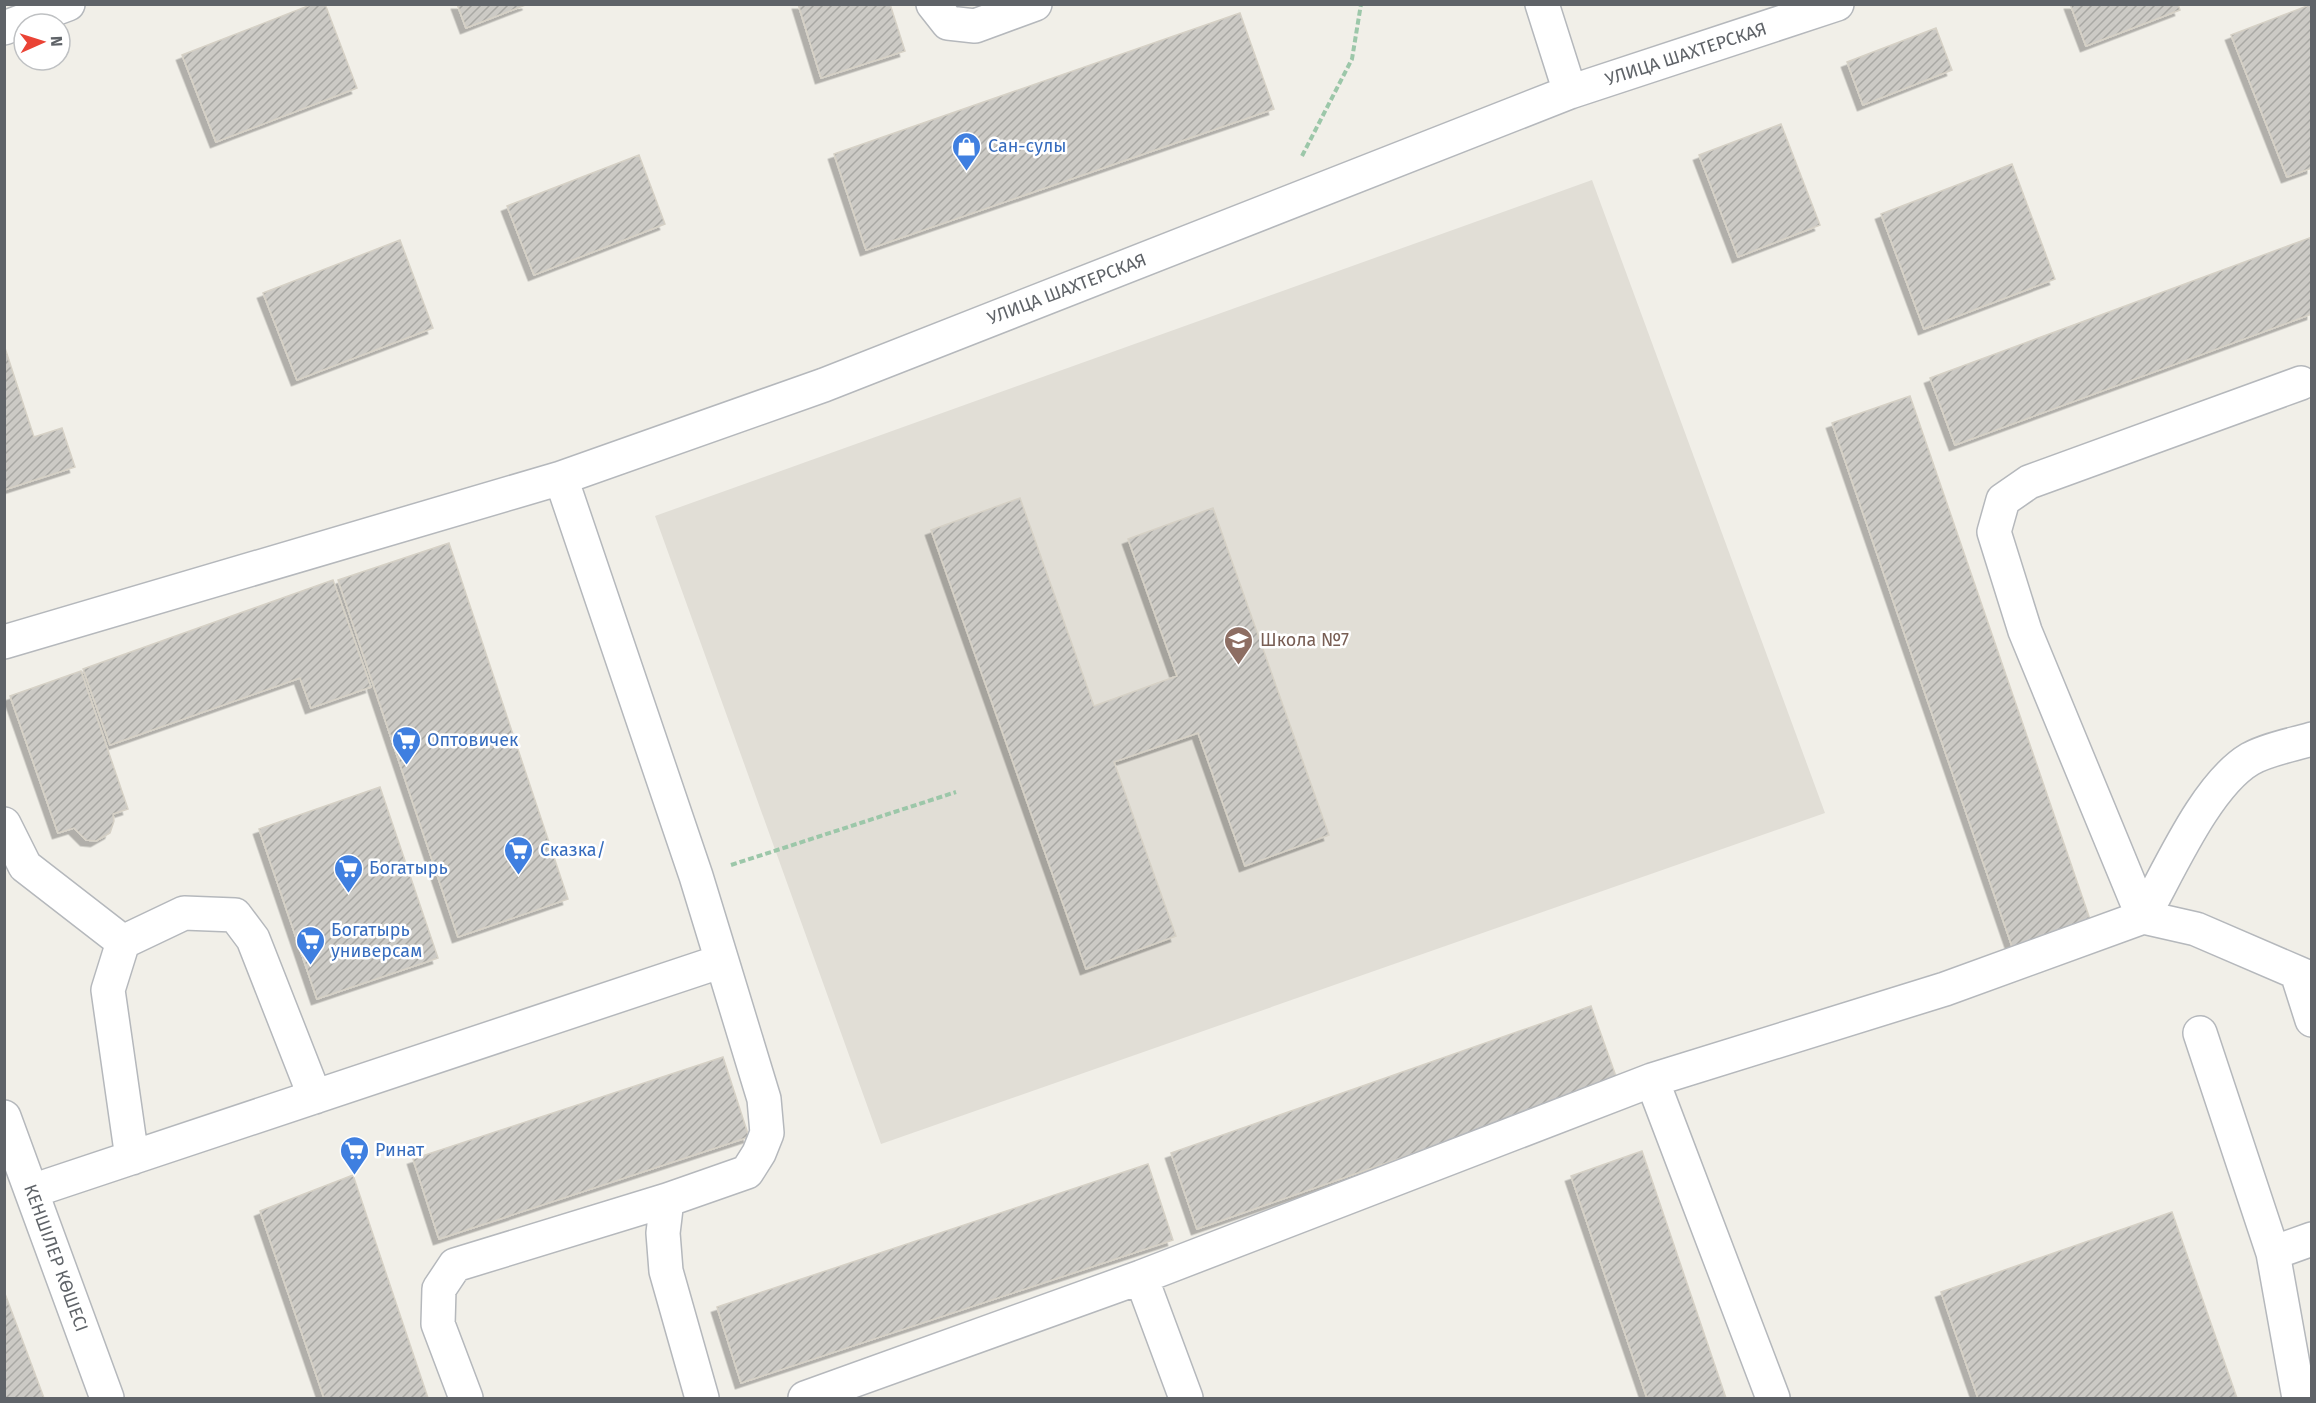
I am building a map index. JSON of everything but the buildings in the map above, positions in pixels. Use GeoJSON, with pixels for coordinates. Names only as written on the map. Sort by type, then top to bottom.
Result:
{"type":"FeatureCollection","features":[{"type":"Feature","properties":{"kind":"street"},"geometry":{"type":"LineString","coordinates":[[4,28],[68,4]]}},
{"type":"Feature","properties":{"kind":"street"},"geometry":{"type":"LineString","coordinates":[[933,4],[948,23],[975,26],[1035,4]]}},
{"type":"Feature","properties":{"kind":"street"},"geometry":{"type":"LineString","coordinates":[[1542,4],[1570,92]]}},
{"type":"Feature","properties":{"kind":"street","name":"УЛИЦА ШАХТЕРСКАЯ"},"geometry":{"type":"LineString","coordinates":[[4,642],[561,477],[824,384],[1570,92],[1837,4]]}},
{"type":"Feature","properties":{"kind":"street"},"geometry":{"type":"LineString","coordinates":[[2143,917],[2025,631],[1994,532],[2003,500],[2029,482],[2308,390]]}},
{"type":"Feature","properties":{"kind":"street"},"geometry":{"type":"LineString","coordinates":[[466,1398],[438,1324],[439,1289],[455,1265],[667,1200],[747,1172],[759,1153],[767,1133],[764,1099],[696,876],[561,477]]}},
{"type":"Feature","properties":{"kind":"street"},"geometry":{"type":"LineString","coordinates":[[2143,917],[2208,803],[2227,776],[2252,758],[2312,739]]}},
{"type":"Feature","properties":{"kind":"street"},"geometry":{"type":"LineString","coordinates":[[4,824],[25,866],[123,942]]}},
{"type":"Feature","properties":{"kind":"street"},"geometry":{"type":"LineString","coordinates":[[132,1158],[108,990],[123,942],[184,913],[236,915],[254,939],[315,1097]]}},
{"type":"Feature","properties":{"kind":"street"},"geometry":{"type":"LineString","coordinates":[[805,1398],[864,1389],[1141,1277],[1652,1080],[1945,989],[2143,917],[2196,929],[2304,976],[2312,1020]]}},
{"type":"Feature","properties":{"kind":"street"},"geometry":{"type":"LineString","coordinates":[[32,1191],[722,962]]}},
{"type":"Feature","properties":{"kind":"street"},"geometry":{"type":"LineString","coordinates":[[2200,1033],[2273,1252],[2299,1398]]}},
{"type":"Feature","properties":{"kind":"street"},"geometry":{"type":"LineString","coordinates":[[1652,1080],[1773,1398]]}},
{"type":"Feature","properties":{"kind":"street","name":"КЕНШІЛЕР КӨШЕСІ"},"geometry":{"type":"LineString","coordinates":[[4,1117],[106,1398]]}},
{"type":"Feature","properties":{"kind":"street"},"geometry":{"type":"LineString","coordinates":[[667,1200],[663,1233],[666,1271],[702,1398]]}},
{"type":"Feature","properties":{"kind":"street"},"geometry":{"type":"LineString","coordinates":[[2273,1252],[2312,1239]]}},
{"type":"Feature","properties":{"kind":"street"},"geometry":{"type":"LineString","coordinates":[[1141,1277],[1186,1398]]}},
{"type":"Feature","properties":{"kind":"path"},"geometry":{"type":"LineString","coordinates":[[1301,159],[1352,59],[1361,4]]}},
{"type":"Feature","properties":{"kind":"path"},"geometry":{"type":"LineString","coordinates":[[696,876],[956,792]]}},
{"type":"Feature","properties":{"kind":"shaded area","name":"Школа №7"},"geometry":{"type":"Polygon","coordinates":[[[1592,180],[1825,813],[881,1144],[655,516],[1592,180]]]}},
{"type":"Feature","properties":{"kind":"place","name":"Сан-сулы"},"geometry":{"type":"Point","coordinates":[967,172]}},
{"type":"Feature","properties":{"kind":"place","name":"Школа №7"},"geometry":{"type":"Point","coordinates":[1239,666]}},
{"type":"Feature","properties":{"kind":"place","name":"Оптовичек"},"geometry":{"type":"Point","coordinates":[406,766]}},
{"type":"Feature","properties":{"kind":"place","name":"Сказка/"},"geometry":{"type":"Point","coordinates":[519,876]}},
{"type":"Feature","properties":{"kind":"place","name":"Богатырь"},"geometry":{"type":"Point","coordinates":[348,894]}},
{"type":"Feature","properties":{"kind":"place","name":"Богатырь универсам"},"geometry":{"type":"Point","coordinates":[310,966]}},
{"type":"Feature","properties":{"kind":"place","name":"Ринат"},"geometry":{"type":"Point","coordinates":[354,1176]}}]}
